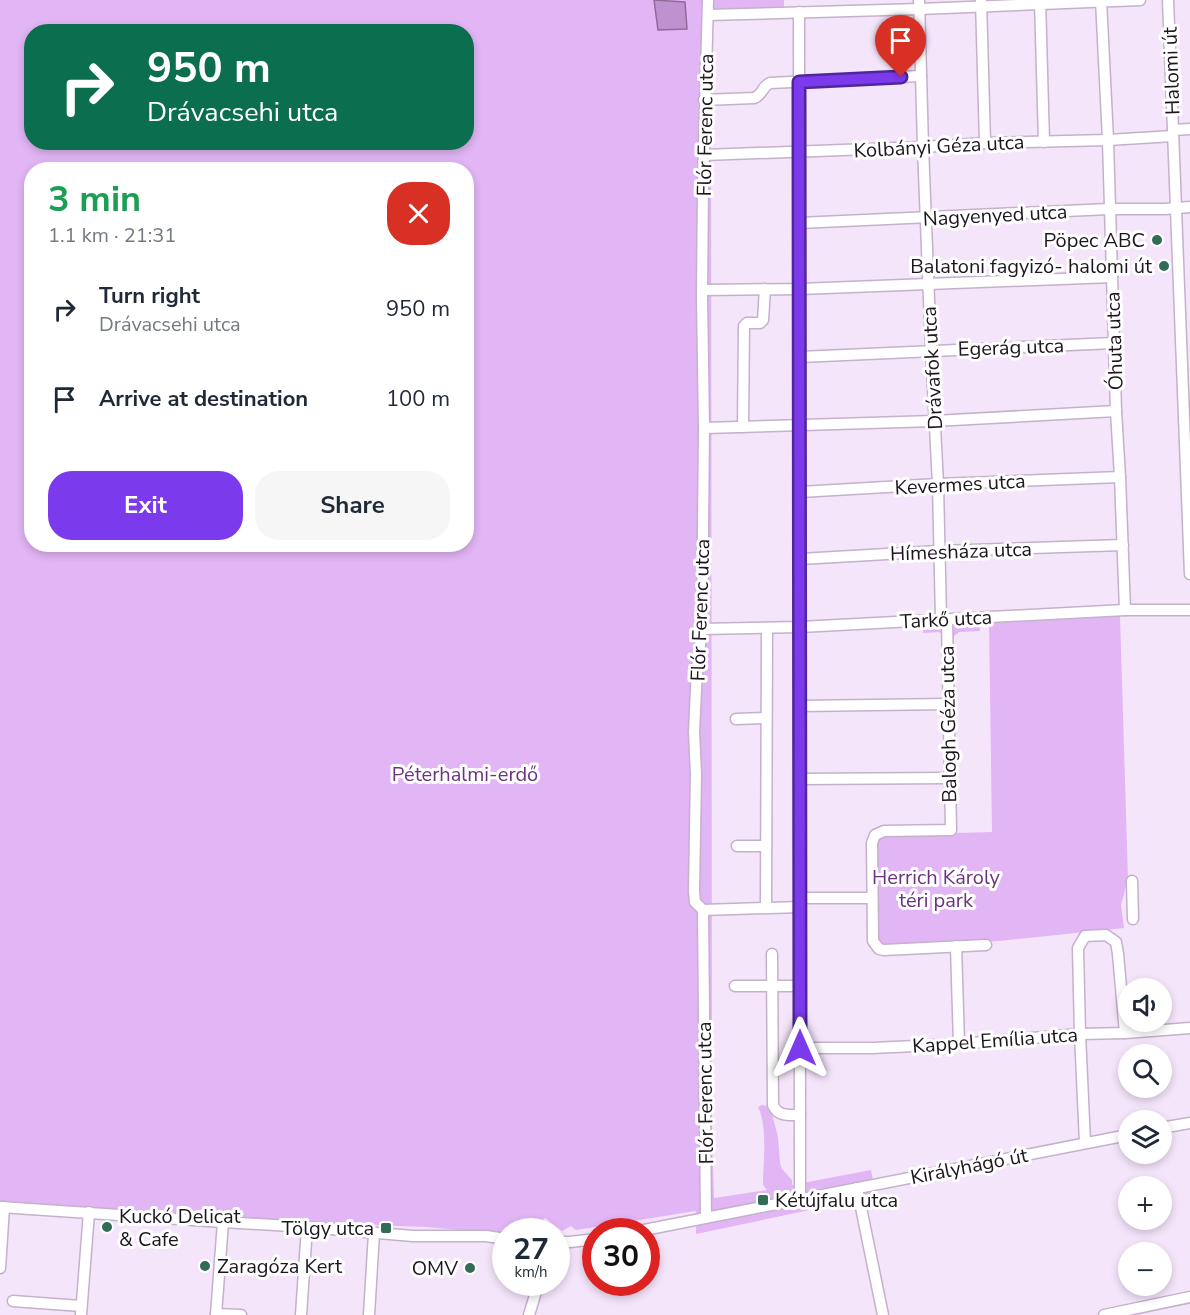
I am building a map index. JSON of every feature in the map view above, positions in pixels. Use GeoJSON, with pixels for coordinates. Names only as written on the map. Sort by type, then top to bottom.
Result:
{"type":"FeatureCollection","features":[{"type":"Feature","properties":{"kind":"street","name":"Flór Ferenc utca"},"geometry":{"type":"LineString","coordinates":[[706,1218],[703,910],[695,902],[694,891],[696,774],[694,732],[697,668],[702,629],[704,100],[708,0]]}},
{"type":"Feature","properties":{"kind":"street"},"geometry":{"type":"LineString","coordinates":[[778,0],[778,13]]}},
{"type":"Feature","properties":{"kind":"street"},"geometry":{"type":"LineString","coordinates":[[708,15],[799,12],[848,5],[1140,0]]}},
{"type":"Feature","properties":{"kind":"street","name":"Halomi út"},"geometry":{"type":"LineString","coordinates":[[1168,0],[1185,345],[1190,574]]}},
{"type":"Feature","properties":{"kind":"street","name":"Óhuta utca"},"geometry":{"type":"LineString","coordinates":[[1101,1],[1125,610]]}},
{"type":"Feature","properties":{"kind":"street"},"geometry":{"type":"LineString","coordinates":[[1040,2],[1044,142]]}},
{"type":"Feature","properties":{"kind":"street"},"geometry":{"type":"LineString","coordinates":[[981,3],[985,143]]}},
{"type":"Feature","properties":{"kind":"street","name":"Drávafok utca"},"geometry":{"type":"LineString","coordinates":[[919,5],[928,285],[944,619]]}},
{"type":"Feature","properties":{"kind":"street"},"geometry":{"type":"LineString","coordinates":[[799,12],[800,1199]]}},
{"type":"Feature","properties":{"kind":"street"},"geometry":{"type":"LineString","coordinates":[[704,100],[754,98],[760,95],[768,84],[921,76]]}},
{"type":"Feature","properties":{"kind":"street","name":"Kolbányi Géza utca"},"geometry":{"type":"LineString","coordinates":[[704,155],[1108,140],[1190,129]]}},
{"type":"Feature","properties":{"kind":"street","name":"Nagyenyed utca"},"geometry":{"type":"LineString","coordinates":[[800,223],[1190,207]]}},
{"type":"Feature","properties":{"kind":"street"},"geometry":{"type":"LineString","coordinates":[[703,290],[800,290],[1112,277]]}},
{"type":"Feature","properties":{"kind":"street"},"geometry":{"type":"LineString","coordinates":[[743,427],[744,326],[747,323],[760,323],[763,320],[765,290]]}},
{"type":"Feature","properties":{"kind":"street","name":"Egerág utca"},"geometry":{"type":"LineString","coordinates":[[800,357],[1114,343]]}},
{"type":"Feature","properties":{"kind":"street"},"geometry":{"type":"LineString","coordinates":[[704,428],[934,421],[1116,411]]}},
{"type":"Feature","properties":{"kind":"street","name":"Kevermes utca"},"geometry":{"type":"LineString","coordinates":[[800,492],[1120,477]]}},
{"type":"Feature","properties":{"kind":"street","name":"Hímesháza utca"},"geometry":{"type":"LineString","coordinates":[[800,559],[939,551],[1123,545]]}},
{"type":"Feature","properties":{"kind":"street","name":"Tarkő utca"},"geometry":{"type":"LineString","coordinates":[[702,629],[800,627],[1125,610],[1190,610]]}},
{"type":"Feature","properties":{"kind":"street","name":"Balogh Géza utca"},"geometry":{"type":"LineString","coordinates":[[872,898],[872,843],[875,835],[884,831],[951,830],[944,619]]}},
{"type":"Feature","properties":{"kind":"street"},"geometry":{"type":"LineString","coordinates":[[766,907],[767,628]]}},
{"type":"Feature","properties":{"kind":"street"},"geometry":{"type":"LineString","coordinates":[[800,706],[948,704]]}},
{"type":"Feature","properties":{"kind":"street"},"geometry":{"type":"LineString","coordinates":[[736,719],[766,718]]}},
{"type":"Feature","properties":{"kind":"street"},"geometry":{"type":"LineString","coordinates":[[800,779],[949,778]]}},
{"type":"Feature","properties":{"kind":"street"},"geometry":{"type":"LineString","coordinates":[[737,846],[766,846]]}},
{"type":"Feature","properties":{"kind":"street"},"geometry":{"type":"LineString","coordinates":[[1132,881],[1133,919]]}},
{"type":"Feature","properties":{"kind":"street"},"geometry":{"type":"LineString","coordinates":[[703,910],[872,898],[873,941],[879,949],[986,945]]}},
{"type":"Feature","properties":{"kind":"street"},"geometry":{"type":"LineString","coordinates":[[1085,1143],[1078,948],[1085,936],[1106,935],[1116,942],[1125,1033]]}},
{"type":"Feature","properties":{"kind":"street"},"geometry":{"type":"LineString","coordinates":[[956,946],[959,1044]]}},
{"type":"Feature","properties":{"kind":"street"},"geometry":{"type":"LineString","coordinates":[[772,954],[773,1105],[775,1111],[780,1115],[800,1115]]}},
{"type":"Feature","properties":{"kind":"street"},"geometry":{"type":"LineString","coordinates":[[735,986],[800,986]]}},
{"type":"Feature","properties":{"kind":"street","name":"Kappel Emília utca"},"geometry":{"type":"LineString","coordinates":[[800,1048],[872,1048],[959,1044],[1190,1028]]}},
{"type":"Feature","properties":{"kind":"street"},"geometry":{"type":"LineString","coordinates":[[1172,1126],[1190,1123]]}},
{"type":"Feature","properties":{"kind":"street","name":"Királyhágó út"},"geometry":{"type":"LineString","coordinates":[[660,1227],[1118,1137]]}},
{"type":"Feature","properties":{"kind":"street"},"geometry":{"type":"LineString","coordinates":[[857,1188],[883,1315]]}},
{"type":"Feature","properties":{"kind":"street"},"geometry":{"type":"LineString","coordinates":[[0,1266],[2,1207],[413,1236],[492,1237]]}},
{"type":"Feature","properties":{"kind":"street"},"geometry":{"type":"LineString","coordinates":[[13,1301],[82,1313],[89,1212]]}},
{"type":"Feature","properties":{"kind":"street"},"geometry":{"type":"LineString","coordinates":[[223,1222],[216,1314],[241,1315]]}},
{"type":"Feature","properties":{"kind":"street"},"geometry":{"type":"LineString","coordinates":[[301,1315],[307,1227]]}},
{"type":"Feature","properties":{"kind":"street"},"geometry":{"type":"LineString","coordinates":[[369,1315],[374,1233]]}},
{"type":"Feature","properties":{"kind":"street"},"geometry":{"type":"LineString","coordinates":[[430,1235],[492,1244]]}},
{"type":"Feature","properties":{"kind":"street"},"geometry":{"type":"LineString","coordinates":[[570,1242],[582,1241]]}},
{"type":"Feature","properties":{"kind":"street"},"geometry":{"type":"LineString","coordinates":[[1104,1315],[1190,1297]]}},
{"type":"Feature","properties":{"kind":"street"},"geometry":{"type":"LineString","coordinates":[[529,1315],[535,1298]]}},
{"type":"Feature","properties":{"kind":"green space","name":"Péterhalmi-erdő"},"geometry":{"type":"Polygon","coordinates":[[[0,0],[784,0],[784,19],[711,20],[712,1136],[714,1198],[767,1190],[763,1185],[764,1134],[758,1107],[762,1105],[768,1106],[771,1110],[778,1137],[780,1163],[782,1169],[792,1180],[792,1185],[871,1170],[876,1196],[696,1234],[696,1211],[652,1218],[582,1218],[582,1229],[576,1230],[570,1227],[570,1218],[492,1218],[492,1233],[426,1227],[307,1223],[0,1202],[0,0]]]}},
{"type":"Feature","properties":{"kind":"green space","name":"Herrich Károly téri park"},"geometry":{"type":"Polygon","coordinates":[[[1120,616],[1128,879],[1121,905],[1124,928],[998,941],[885,947],[878,945],[876,840],[883,835],[992,832],[989,621],[1120,616]]]}},
{"type":"Feature","properties":{"kind":"green space"},"geometry":{"type":"Polygon","coordinates":[[[979,619],[980,631],[959,632],[954,636],[954,654],[950,654],[949,620],[979,619]]]}},
{"type":"Feature","properties":{"kind":"green space"},"geometry":{"type":"Polygon","coordinates":[[[945,620],[946,645],[942,645],[942,635],[939,632],[923,633],[922,621],[945,620]]]}},
{"type":"Feature","properties":{"kind":"shaded area"},"geometry":{"type":"Polygon","coordinates":[[[654,0],[685,2],[687,29],[658,30],[654,0]]]}},
{"type":"Feature","properties":{"kind":"place","name":"Pöpec ABC"},"geometry":{"type":"Point","coordinates":[1157,240]}},
{"type":"Feature","properties":{"kind":"place","name":"Balatoni fagyizó- halomi út"},"geometry":{"type":"Point","coordinates":[1164,266]}},
{"type":"Feature","properties":{"kind":"place","name":"Kétújfalu utca"},"geometry":{"type":"Point","coordinates":[763,1200]}},
{"type":"Feature","properties":{"kind":"place","name":"Kuckó Delicat & Cafe"},"geometry":{"type":"Point","coordinates":[107,1227]}},
{"type":"Feature","properties":{"kind":"place","name":"Tölgy utca"},"geometry":{"type":"Point","coordinates":[386,1228]}},
{"type":"Feature","properties":{"kind":"place","name":"Zaragóza Kert"},"geometry":{"type":"Point","coordinates":[205,1266]}},
{"type":"Feature","properties":{"kind":"place","name":"OMV"},"geometry":{"type":"Point","coordinates":[470,1268]}},
{"type":"Feature","properties":{"kind":"route"},"geometry":{"type":"LineString","coordinates":[[800,1048],[799,82],[901,77]]}}]}
